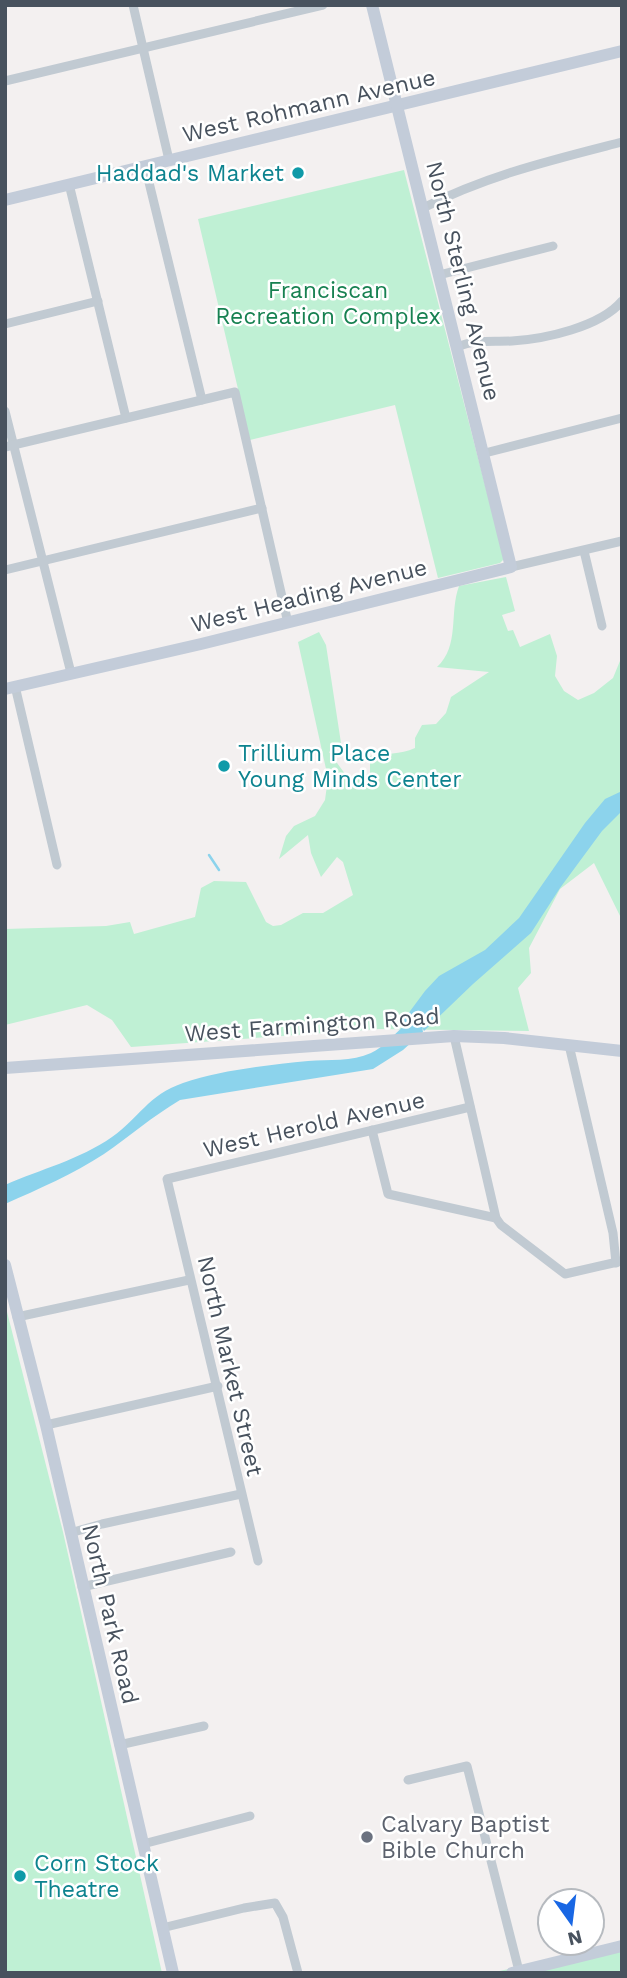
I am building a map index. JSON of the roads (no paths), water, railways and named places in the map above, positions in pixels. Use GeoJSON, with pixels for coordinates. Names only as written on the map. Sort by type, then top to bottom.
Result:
{"type":"FeatureCollection","features":[{"type":"Feature","properties":{"kind":"street"},"geometry":{"type":"LineString","coordinates":[[133,5],[169,160]]}},
{"type":"Feature","properties":{"kind":"street"},"geometry":{"type":"LineString","coordinates":[[5,81],[323,5]]}},
{"type":"Feature","properties":{"kind":"street","name":"North Sterling Avenue"},"geometry":{"type":"LineString","coordinates":[[372,5],[485,453],[511,567]]}},
{"type":"Feature","properties":{"kind":"street","name":"West Rohmann Avenue"},"geometry":{"type":"LineString","coordinates":[[5,200],[622,51]]}},
{"type":"Feature","properties":{"kind":"street"},"geometry":{"type":"LineString","coordinates":[[423,208],[460,189],[497,175],[622,142]]}},
{"type":"Feature","properties":{"kind":"street"},"geometry":{"type":"LineString","coordinates":[[145,166],[202,400]]}},
{"type":"Feature","properties":{"kind":"street"},"geometry":{"type":"LineString","coordinates":[[69,184],[126,418]]}},
{"type":"Feature","properties":{"kind":"street"},"geometry":{"type":"LineString","coordinates":[[439,275],[554,246]]}},
{"type":"Feature","properties":{"kind":"street"},"geometry":{"type":"LineString","coordinates":[[458,347],[466,343],[515,341],[558,333],[593,321],[612,311],[622,301]]}},
{"type":"Feature","properties":{"kind":"street"},"geometry":{"type":"LineString","coordinates":[[5,324],[97,302]]}},
{"type":"Feature","properties":{"kind":"street"},"geometry":{"type":"LineString","coordinates":[[10,446],[235,392],[288,623]]}},
{"type":"Feature","properties":{"kind":"street"},"geometry":{"type":"LineString","coordinates":[[5,411],[10,446],[43,560],[71,673]]}},
{"type":"Feature","properties":{"kind":"street"},"geometry":{"type":"LineString","coordinates":[[485,453],[622,418]]}},
{"type":"Feature","properties":{"kind":"street"},"geometry":{"type":"LineString","coordinates":[[5,569],[261,508]]}},
{"type":"Feature","properties":{"kind":"street","name":"West Heading Avenue"},"geometry":{"type":"LineString","coordinates":[[10,687],[288,623],[622,541]]}},
{"type":"Feature","properties":{"kind":"street"},"geometry":{"type":"LineString","coordinates":[[584,551],[602,626]]}},
{"type":"Feature","properties":{"kind":"street"},"geometry":{"type":"LineString","coordinates":[[10,687],[57,865]]}},
{"type":"Feature","properties":{"kind":"street"},"geometry":{"type":"LineString","coordinates":[[454,1036],[496,1218],[500,1225],[565,1274],[619,1262],[569,1045]]}},
{"type":"Feature","properties":{"kind":"street","name":"West Farmington Road"},"geometry":{"type":"LineString","coordinates":[[5,1070],[30,1066],[454,1036],[622,1051]]}},
{"type":"Feature","properties":{"kind":"street","name":"West Herold Avenue"},"geometry":{"type":"LineString","coordinates":[[167,1180],[470,1107]]}},
{"type":"Feature","properties":{"kind":"street"},"geometry":{"type":"LineString","coordinates":[[372,1130],[388,1194],[496,1218]]}},
{"type":"Feature","properties":{"kind":"street","name":"North Market Street"},"geometry":{"type":"LineString","coordinates":[[167,1180],[258,1561]]}},
{"type":"Feature","properties":{"kind":"street","name":"North Park Road"},"geometry":{"type":"LineString","coordinates":[[5,1265],[46,1425],[173,1973]]}},
{"type":"Feature","properties":{"kind":"street"},"geometry":{"type":"LineString","coordinates":[[17,1317],[190,1280]]}},
{"type":"Feature","properties":{"kind":"street"},"geometry":{"type":"LineString","coordinates":[[46,1425],[218,1386]]}},
{"type":"Feature","properties":{"kind":"street"},"geometry":{"type":"LineString","coordinates":[[70,1533],[241,1494]]}},
{"type":"Feature","properties":{"kind":"street"},"geometry":{"type":"LineString","coordinates":[[82,1587],[231,1552]]}},
{"type":"Feature","properties":{"kind":"street"},"geometry":{"type":"LineString","coordinates":[[119,1745],[204,1726]]}},
{"type":"Feature","properties":{"kind":"street"},"geometry":{"type":"LineString","coordinates":[[408,1780],[467,1766],[515,1972],[622,1946]]}},
{"type":"Feature","properties":{"kind":"street"},"geometry":{"type":"LineString","coordinates":[[143,1844],[250,1816]]}},
{"type":"Feature","properties":{"kind":"street"},"geometry":{"type":"LineString","coordinates":[[162,1928],[270,1902],[279,1907],[298,1973]]}},
{"type":"Feature","properties":{"kind":"water"},"geometry":{"type":"Polygon","coordinates":[[[622,791],[622,811],[602,831],[531,933],[424,1031],[422,1027],[423,1032],[403,1050],[373,1069],[180,1100],[92,1161],[5,1204],[5,1185],[99,1145],[121,1130],[161,1094],[183,1083],[245,1069],[356,1058],[376,1050],[404,1026],[399,1026],[439,976],[485,950],[519,918],[585,823],[605,799],[622,791]]]}},
{"type":"Feature","properties":{"kind":"waterway"},"geometry":{"type":"LineString","coordinates":[[209,855],[219,870]]}},
{"type":"Feature","properties":{"kind":"place","name":"Haddad's Market"},"geometry":{"type":"Point","coordinates":[298,173]}},
{"type":"Feature","properties":{"kind":"place","name":"Trillium Place Young Minds Center"},"geometry":{"type":"Point","coordinates":[224,766]}},
{"type":"Feature","properties":{"kind":"place","name":"Calvary Baptist Bible Church"},"geometry":{"type":"Point","coordinates":[367,1837]}},
{"type":"Feature","properties":{"kind":"place","name":"Corn Stock Theatre"},"geometry":{"type":"Point","coordinates":[20,1876]}},
{"type":"Feature","properties":{"kind":"park label","name":"Franciscan Recreation Complex"},"geometry":{"type":"Point","coordinates":[328,303]}}]}
